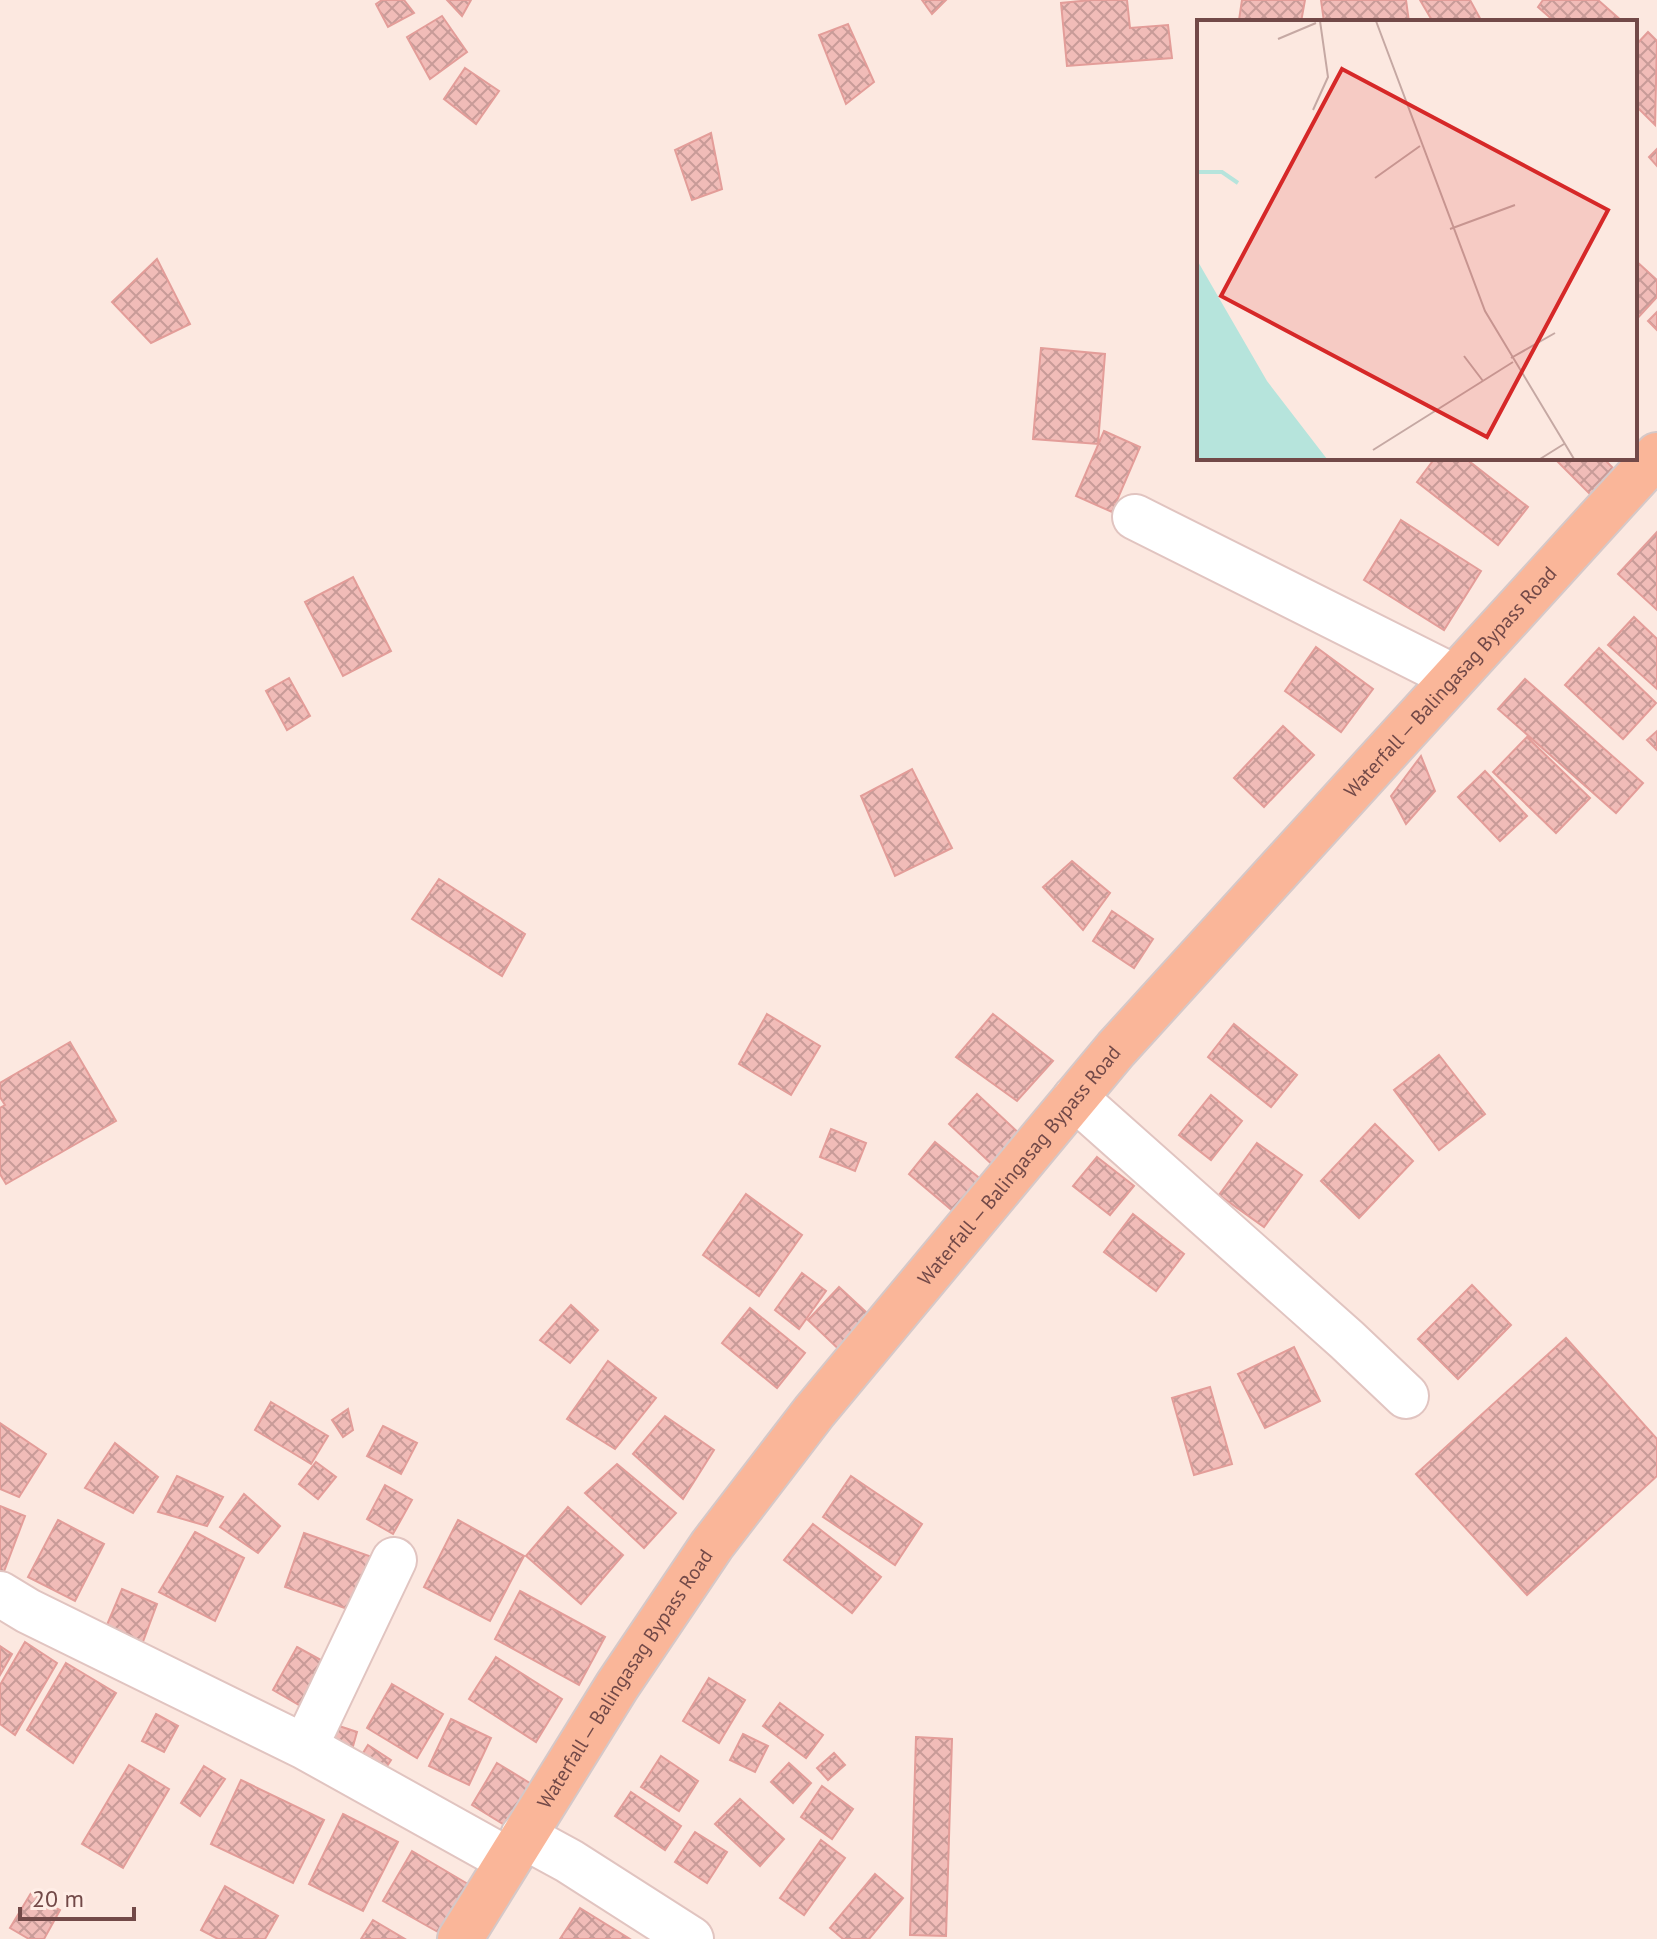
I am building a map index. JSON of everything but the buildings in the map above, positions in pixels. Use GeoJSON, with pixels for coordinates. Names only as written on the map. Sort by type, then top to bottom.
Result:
{"type":"FeatureCollection","features":[{"type":"Feature","properties":{"kind":"main road","name":"Waterfall ‒ Balingasag Bypass Road"},"geometry":{"type":"LineString","coordinates":[[460,1939],[617,1686],[712,1545],[814,1412],[1126,1038],[1657,455]]}},
{"type":"Feature","properties":{"kind":"street"},"geometry":{"type":"LineString","coordinates":[[1135,517],[1454,677]]}},
{"type":"Feature","properties":{"kind":"street"},"geometry":{"type":"LineString","coordinates":[[1075,1098],[1406,1396]]}},
{"type":"Feature","properties":{"kind":"street"},"geometry":{"type":"LineString","coordinates":[[305,1747],[394,1560]]}},
{"type":"Feature","properties":{"kind":"street"},"geometry":{"type":"LineString","coordinates":[[0,1594],[28,1611],[515,1848],[569,1861],[691,1939]]}}]}
